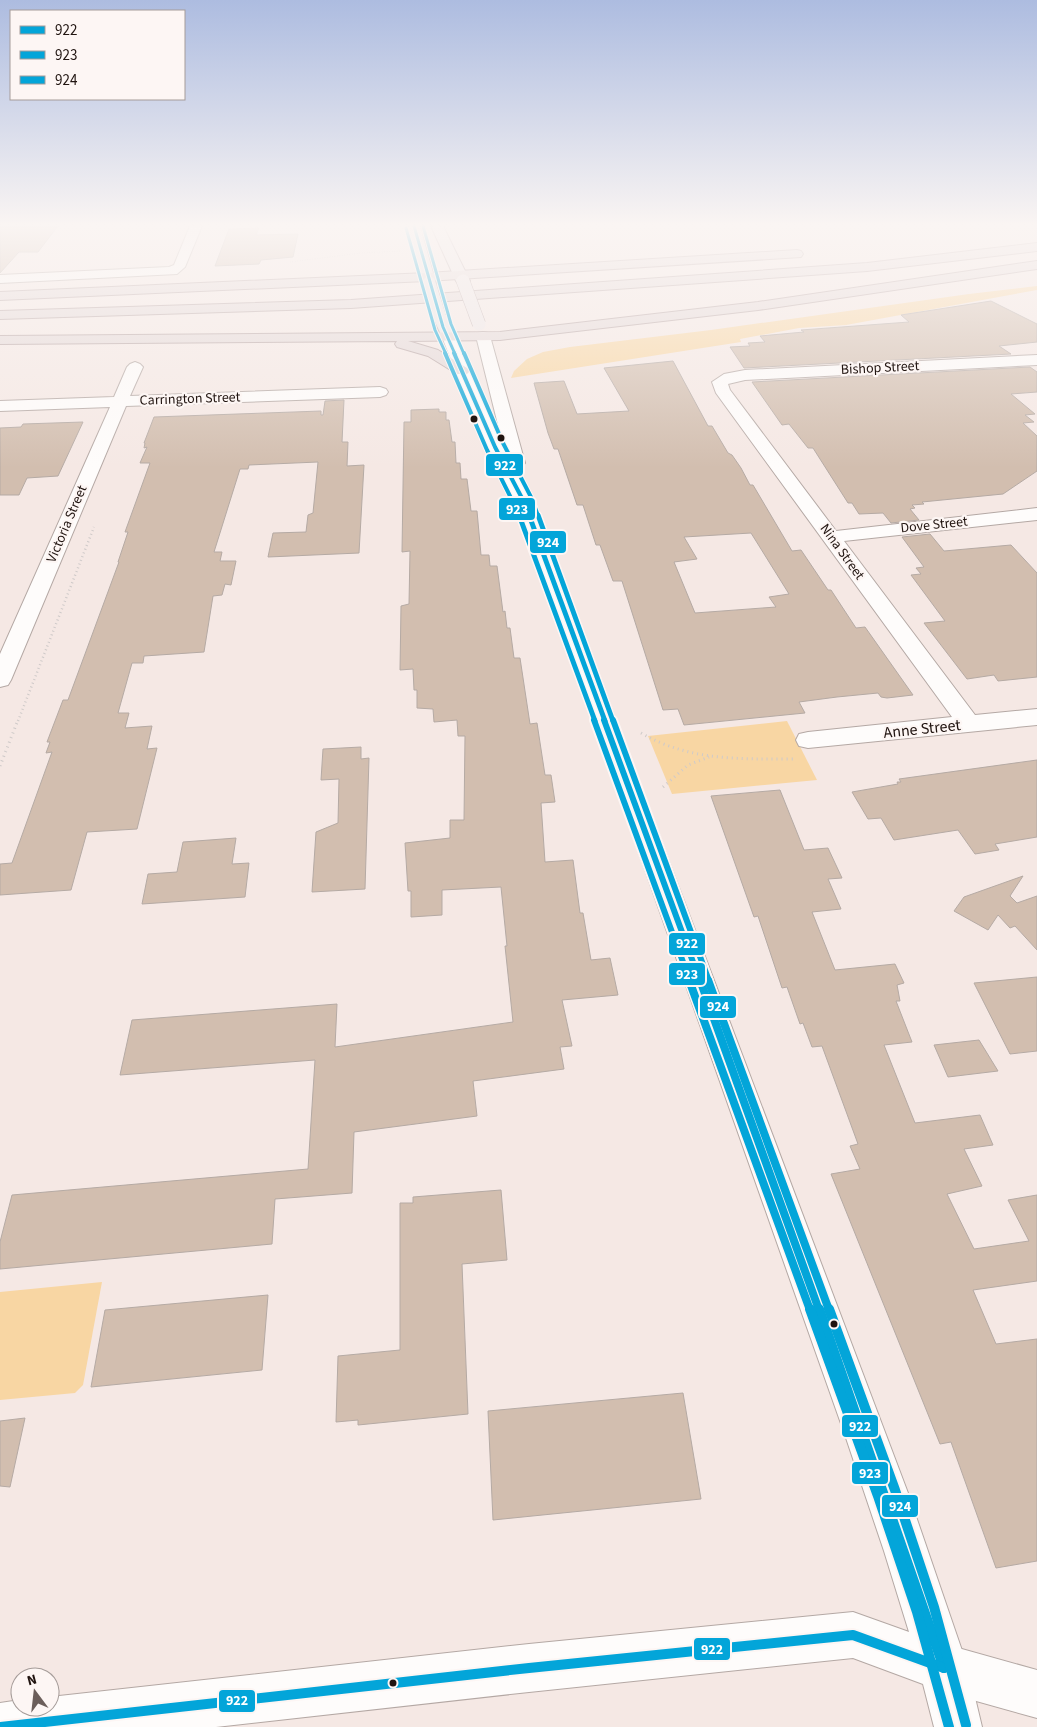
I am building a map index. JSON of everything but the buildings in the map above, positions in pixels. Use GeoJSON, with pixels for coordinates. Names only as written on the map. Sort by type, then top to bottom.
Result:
{"type":"FeatureCollection","features":[{"type":"Feature","properties":{"kind":"highway"},"geometry":{"type":"LineString","coordinates":[[0,315],[253,307]]}},
{"type":"Feature","properties":{"kind":"highway"},"geometry":{"type":"LineString","coordinates":[[0,324],[490,307]]}},
{"type":"Feature","properties":{"kind":"highway"},"geometry":{"type":"LineString","coordinates":[[0,340],[369,338],[596,324],[753,307]]}},
{"type":"Feature","properties":{"kind":"highway"},"geometry":{"type":"LineString","coordinates":[[488,356],[507,347],[596,324]]}},
{"type":"Feature","properties":{"kind":"highway"},"geometry":{"type":"LineString","coordinates":[[369,338],[421,348],[462,371]]}},
{"type":"Feature","properties":{"kind":"main road"},"geometry":{"type":"LineString","coordinates":[[437,307],[446,332]]}},
{"type":"Feature","properties":{"kind":"main road"},"geometry":{"type":"LineString","coordinates":[[472,307],[481,330]]}},
{"type":"Feature","properties":{"kind":"street"},"geometry":{"type":"LineString","coordinates":[[481,330],[513,449],[524,502]]}},
{"type":"Feature","properties":{"kind":"street"},"geometry":{"type":"LineString","coordinates":[[446,332],[495,447],[524,502],[892,1512],[944,1668],[958,1727]]}},
{"type":"Feature","properties":{"kind":"street","name":"Bishop Street"},"geometry":{"type":"LineString","coordinates":[[724,379],[745,375],[1037,360]]}},
{"type":"Feature","properties":{"kind":"street","name":"Victoria Street"},"geometry":{"type":"LineString","coordinates":[[0,680],[135,367]]}},
{"type":"Feature","properties":{"kind":"street","name":"Nina Street"},"geometry":{"type":"LineString","coordinates":[[724,379],[720,382],[722,390],[969,724]]}},
{"type":"Feature","properties":{"kind":"street","name":"Carrington Street"},"geometry":{"type":"LineString","coordinates":[[0,406],[380,392]]}},
{"type":"Feature","properties":{"kind":"street","name":"Dove Street"},"geometry":{"type":"LineString","coordinates":[[831,537],[1037,514]]}},
{"type":"Feature","properties":{"kind":"street","name":"Anne Street"},"geometry":{"type":"LineString","coordinates":[[808,740],[1037,717]]}},
{"type":"Feature","properties":{"kind":"street"},"geometry":{"type":"LineString","coordinates":[[0,1727],[529,1668],[853,1635],[944,1668],[1037,1694]]}},
{"type":"Feature","properties":{"kind":"path"},"geometry":{"type":"LineString","coordinates":[[0,766],[95,526]]}},
{"type":"Feature","properties":{"kind":"path"},"geometry":{"type":"LineString","coordinates":[[663,787],[688,765],[709,757]]}},
{"type":"Feature","properties":{"kind":"shaded area"},"geometry":{"type":"Polygon","coordinates":[[[879,307],[946,307],[846,325],[799,328],[740,339],[741,342],[511,378],[514,371],[527,359],[543,352],[879,307]]]}},
{"type":"Feature","properties":{"kind":"shaded area"},"geometry":{"type":"Polygon","coordinates":[[[787,721],[817,780],[672,794],[648,736],[787,721]]]}},
{"type":"Feature","properties":{"kind":"shaded area"},"geometry":{"type":"Polygon","coordinates":[[[102,1282],[83,1385],[75,1393],[0,1400],[0,1292],[102,1282]]]}},
{"type":"Feature","properties":{"kind":"transit line","name":"923"},"geometry":{"type":"LineString","coordinates":[[428,307],[435,330],[487,450],[516,506],[878,1496],[917,1612],[949,1727]]}},
{"type":"Feature","properties":{"kind":"transit line","name":"922"},"geometry":{"type":"LineString","coordinates":[[437,307],[443,327],[495,447],[524,502],[738,1084],[944,1668]]}},
{"type":"Feature","properties":{"kind":"transit line","name":"924"},"geometry":{"type":"LineString","coordinates":[[446,307],[451,324],[503,443],[532,499],[895,1490],[934,1607],[966,1725]]}},
{"type":"Feature","properties":{"kind":"transit line","name":"922"},"geometry":{"type":"LineString","coordinates":[[0,1727],[529,1668],[853,1635],[944,1668]]}}]}
